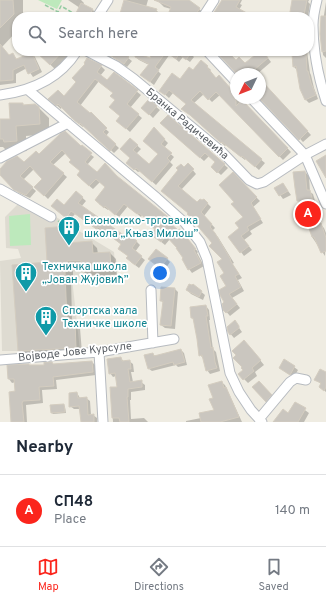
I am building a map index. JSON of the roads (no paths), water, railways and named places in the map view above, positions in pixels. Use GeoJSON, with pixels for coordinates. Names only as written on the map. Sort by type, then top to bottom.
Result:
{"type":"FeatureCollection","features":[{"type":"Feature","properties":{"kind":"street"},"geometry":{"type":"LineString","coordinates":[[100,12],[108,0]]}},
{"type":"Feature","properties":{"kind":"street"},"geometry":{"type":"LineString","coordinates":[[206,12],[214,0]]}},
{"type":"Feature","properties":{"kind":"street"},"geometry":{"type":"LineString","coordinates":[[314,17],[317,0]]}},
{"type":"Feature","properties":{"kind":"street"},"geometry":{"type":"LineString","coordinates":[[314,48],[321,86],[326,101]]}},
{"type":"Feature","properties":{"kind":"street"},"geometry":{"type":"LineString","coordinates":[[0,95],[27,89],[42,83],[58,72],[72,56]]}},
{"type":"Feature","properties":{"kind":"street","name":"Бранка Радичевића"},"geometry":{"type":"LineString","coordinates":[[97,56],[116,66],[134,79],[224,153],[249,180],[258,184],[264,182],[305,155],[326,144]]}},
{"type":"Feature","properties":{"kind":"street"},"geometry":{"type":"LineString","coordinates":[[211,56],[230,76]]}},
{"type":"Feature","properties":{"kind":"street"},"geometry":{"type":"LineString","coordinates":[[27,89],[185,223],[200,242],[207,259],[230,373],[239,392],[260,420],[290,382],[296,378],[306,380]]}},
{"type":"Feature","properties":{"kind":"street"},"geometry":{"type":"LineString","coordinates":[[257,104],[305,155],[326,204]]}},
{"type":"Feature","properties":{"kind":"street"},"geometry":{"type":"LineString","coordinates":[[0,158],[68,123]]}},
{"type":"Feature","properties":{"kind":"street"},"geometry":{"type":"LineString","coordinates":[[0,189],[51,217]]}},
{"type":"Feature","properties":{"kind":"street"},"geometry":{"type":"LineString","coordinates":[[151,290],[153,343]]}},
{"type":"Feature","properties":{"kind":"street","name":"Војводе Јове Курсуле"},"geometry":{"type":"LineString","coordinates":[[0,360],[99,352],[174,340]]}},
{"type":"Feature","properties":{"kind":"street"},"geometry":{"type":"LineString","coordinates":[[99,352],[103,422]]}},
{"type":"Feature","properties":{"kind":"place","name":"СП48"},"geometry":{"type":"Point","coordinates":[308,214]}},
{"type":"Feature","properties":{"kind":"place","name":"Економско-трговачка школа „Књаз Милош”"},"geometry":{"type":"Point","coordinates":[69,246]}},
{"type":"Feature","properties":{"kind":"place","name":"Техничка школа „Јован Жујовић”"},"geometry":{"type":"Point","coordinates":[26,292]}},
{"type":"Feature","properties":{"kind":"place","name":"Спортска хала Техничке школе"},"geometry":{"type":"Point","coordinates":[46,336]}}]}
